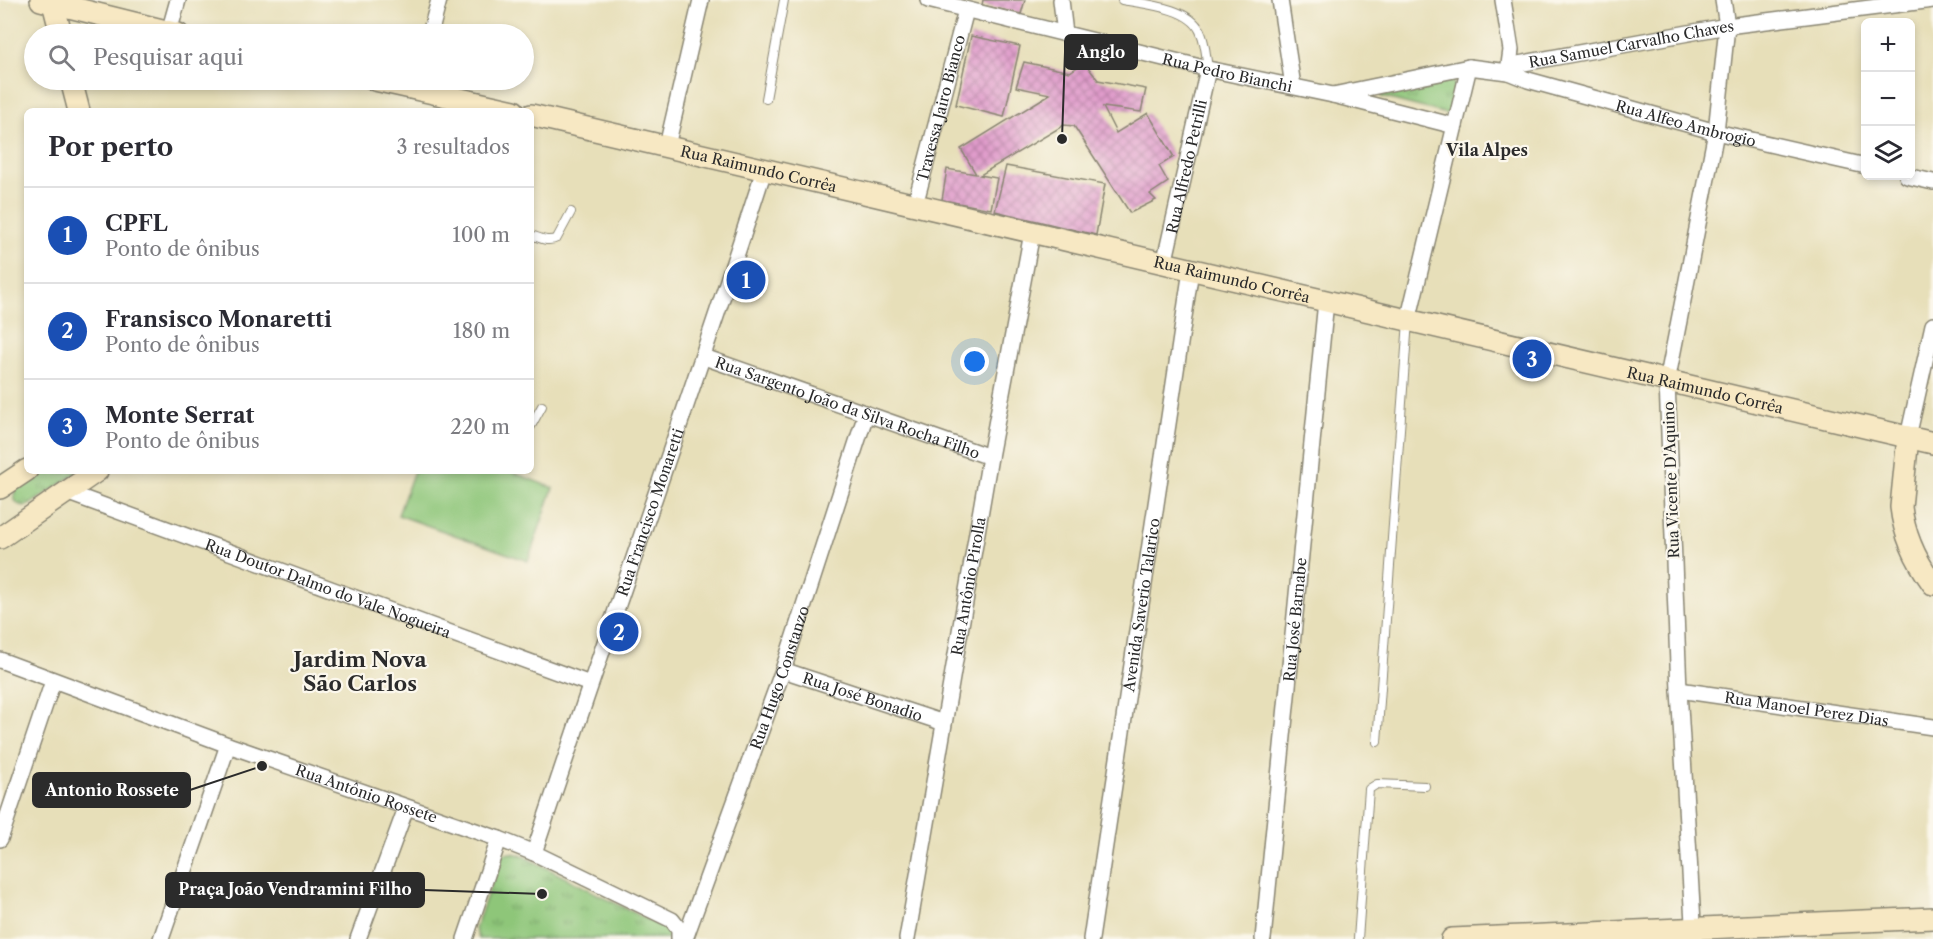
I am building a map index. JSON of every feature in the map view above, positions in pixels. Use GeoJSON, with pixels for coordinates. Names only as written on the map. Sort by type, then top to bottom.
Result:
{"type":"FeatureCollection","features":[{"type":"Feature","properties":{"kind":"main road"},"geometry":{"type":"LineString","coordinates":[[47,2],[137,24]]}},
{"type":"Feature","properties":{"kind":"main road"},"geometry":{"type":"LineString","coordinates":[[47,2],[57,24]]}},
{"type":"Feature","properties":{"kind":"main road"},"geometry":{"type":"LineString","coordinates":[[74,90],[78,108]]}},
{"type":"Feature","properties":{"kind":"main road"},"geometry":{"type":"LineString","coordinates":[[430,90],[453,101],[496,108]]}},
{"type":"Feature","properties":{"kind":"main road","name":"Rua Raimundo Corrêa"},"geometry":{"type":"LineString","coordinates":[[534,116],[1933,443]]}},
{"type":"Feature","properties":{"kind":"main road"},"geometry":{"type":"LineString","coordinates":[[1908,437],[1902,517],[1915,555],[1933,584]]}},
{"type":"Feature","properties":{"kind":"main road"},"geometry":{"type":"LineString","coordinates":[[0,488],[24,472]]}},
{"type":"Feature","properties":{"kind":"main road"},"geometry":{"type":"LineString","coordinates":[[3,530],[92,474]]}},
{"type":"Feature","properties":{"kind":"main road"},"geometry":{"type":"LineString","coordinates":[[1452,939],[1804,931],[1933,918]]}},
{"type":"Feature","properties":{"kind":"street"},"geometry":{"type":"LineString","coordinates":[[175,24],[178,0]]}},
{"type":"Feature","properties":{"kind":"street"},"geometry":{"type":"LineString","coordinates":[[433,24],[439,0]]}},
{"type":"Feature","properties":{"kind":"street"},"geometry":{"type":"LineString","coordinates":[[667,146],[701,0]]}},
{"type":"Feature","properties":{"kind":"street","name":"Rua Pedro Bianchi"},"geometry":{"type":"LineString","coordinates":[[928,0],[1208,69],[1333,95],[1455,126]]}},
{"type":"Feature","properties":{"kind":"street"},"geometry":{"type":"LineString","coordinates":[[1061,0],[1065,34]]}},
{"type":"Feature","properties":{"kind":"street"},"geometry":{"type":"LineString","coordinates":[[1280,0],[1293,86]]}},
{"type":"Feature","properties":{"kind":"street"},"geometry":{"type":"LineString","coordinates":[[1503,0],[1511,50],[1508,72]]}},
{"type":"Feature","properties":{"kind":"street"},"geometry":{"type":"LineString","coordinates":[[1723,0],[1727,26]]}},
{"type":"Feature","properties":{"kind":"street","name":"Rua Samuel Carvalho Chaves"},"geometry":{"type":"LineString","coordinates":[[1333,95],[1469,67],[1508,72],[1518,64],[1727,26],[1933,0]]}},
{"type":"Feature","properties":{"kind":"street","name":"Travessa Jairo Bianco"},"geometry":{"type":"LineString","coordinates":[[915,205],[966,10]]}},
{"type":"Feature","properties":{"kind":"street","name":"Rua Vicente D'Aquino"},"geometry":{"type":"LineString","coordinates":[[1695,934],[1679,690],[1667,382],[1716,132],[1727,26]]}},
{"type":"Feature","properties":{"kind":"street"},"geometry":{"type":"LineString","coordinates":[[1408,321],[1469,67]]}},
{"type":"Feature","properties":{"kind":"street","name":"Rua Alfredo Petrilli"},"geometry":{"type":"LineString","coordinates":[[1164,264],[1208,69]]}},
{"type":"Feature","properties":{"kind":"street","name":"Rua Alfeo Ambrogio"},"geometry":{"type":"LineString","coordinates":[[1508,72],[1528,80],[1716,132],[1861,165]]}},
{"type":"Feature","properties":{"kind":"street","name":"Rua Francisco Monaretti"},"geometry":{"type":"LineString","coordinates":[[534,853],[590,684],[704,357],[764,170]]}},
{"type":"Feature","properties":{"kind":"street"},"geometry":{"type":"LineString","coordinates":[[1915,178],[1933,182]]}},
{"type":"Feature","properties":{"kind":"street","name":"Rua Antônio Pirolla"},"geometry":{"type":"LineString","coordinates":[[908,939],[990,457],[1032,234]]}},
{"type":"Feature","properties":{"kind":"street","name":"Avenida Saverio Talarico"},"geometry":{"type":"LineString","coordinates":[[1091,939],[1191,270]]}},
{"type":"Feature","properties":{"kind":"street","name":"Rua José Barnabe"},"geometry":{"type":"LineString","coordinates":[[1263,939],[1326,302]]}},
{"type":"Feature","properties":{"kind":"street"},"geometry":{"type":"LineString","coordinates":[[1908,437],[1933,325]]}},
{"type":"Feature","properties":{"kind":"street","name":"Rua Sargento João da Silva Rocha Filho"},"geometry":{"type":"LineString","coordinates":[[704,357],[990,457]]}},
{"type":"Feature","properties":{"kind":"street","name":"Rua Hugo Constanzo"},"geometry":{"type":"LineString","coordinates":[[685,939],[783,670],[866,414]]}},
{"type":"Feature","properties":{"kind":"street","name":"Rua Doutor Dalmo do Vale Nogueira"},"geometry":{"type":"LineString","coordinates":[[66,492],[590,684]]}},
{"type":"Feature","properties":{"kind":"street","name":"Rua Antônio Rossete"},"geometry":{"type":"LineString","coordinates":[[0,660],[228,745],[534,853],[672,920],[679,929],[679,939]]}},
{"type":"Feature","properties":{"kind":"street","name":"Rua José Bonadio"},"geometry":{"type":"LineString","coordinates":[[783,670],[944,723]]}},
{"type":"Feature","properties":{"kind":"street"},"geometry":{"type":"LineString","coordinates":[[0,839],[54,681]]}},
{"type":"Feature","properties":{"kind":"street","name":"Rua Manoel Perez Dias"},"geometry":{"type":"LineString","coordinates":[[1679,690],[1933,726]]}},
{"type":"Feature","properties":{"kind":"street"},"geometry":{"type":"LineString","coordinates":[[161,939],[228,745]]}},
{"type":"Feature","properties":{"kind":"street"},"geometry":{"type":"LineString","coordinates":[[358,939],[406,808]]}},
{"type":"Feature","properties":{"kind":"street"},"geometry":{"type":"LineString","coordinates":[[465,939],[499,839]]}},
{"type":"Feature","properties":{"kind":"lane"},"geometry":{"type":"LineString","coordinates":[[766,99],[784,0]]}},
{"type":"Feature","properties":{"kind":"lane"},"geometry":{"type":"LineString","coordinates":[[1122,0],[1148,4],[1186,15],[1200,29],[1208,69]]}},
{"type":"Feature","properties":{"kind":"lane"},"geometry":{"type":"LineString","coordinates":[[534,236],[553,240],[571,212]]}},
{"type":"Feature","properties":{"kind":"lane"},"geometry":{"type":"LineString","coordinates":[[1377,741],[1408,321]]}},
{"type":"Feature","properties":{"kind":"lane"},"geometry":{"type":"LineString","coordinates":[[534,421],[542,406]]}},
{"type":"Feature","properties":{"kind":"lane"},"geometry":{"type":"LineString","coordinates":[[1358,939],[1369,789],[1377,784],[1425,786]]}},
{"type":"Feature","properties":{"kind":"green space"},"geometry":{"type":"Polygon","coordinates":[[[1449,80],[1456,87],[1452,109],[1447,114],[1382,97],[1379,91],[1383,88],[1449,80]]]}},
{"type":"Feature","properties":{"kind":"green space"},"geometry":{"type":"Polygon","coordinates":[[[38,474],[76,474],[29,505],[18,504],[14,497],[15,489],[38,474]]]}},
{"type":"Feature","properties":{"kind":"green space"},"geometry":{"type":"Polygon","coordinates":[[[413,474],[517,474],[553,488],[528,561],[398,515],[413,474]]]}},
{"type":"Feature","properties":{"kind":"green space"},"geometry":{"type":"Polygon","coordinates":[[[502,854],[521,855],[668,930],[672,938],[479,939],[475,929],[502,854]]]}},
{"type":"Feature","properties":{"kind":"building"},"geometry":{"type":"Polygon","coordinates":[[[983,0],[1025,0],[1021,14],[982,5],[983,0]]]}},
{"type":"Feature","properties":{"kind":"building"},"geometry":{"type":"Polygon","coordinates":[[[971,36],[1020,46],[1004,117],[956,105],[971,36]]]}},
{"type":"Feature","properties":{"kind":"building"},"geometry":{"type":"Polygon","coordinates":[[[1024,62],[1070,72],[1079,66],[1087,66],[1098,80],[1146,89],[1141,112],[1103,107],[1116,133],[1148,113],[1174,157],[1159,166],[1168,182],[1150,194],[1156,200],[1130,213],[1074,126],[1064,125],[980,175],[997,178],[991,209],[942,200],[947,169],[976,174],[961,149],[1050,94],[1016,87],[1024,62]]]}},
{"type":"Feature","properties":{"kind":"building"},"geometry":{"type":"Polygon","coordinates":[[[1006,166],[1105,184],[1096,235],[995,211],[1006,166]]]}},
{"type":"Feature","properties":{"kind":"place","name":"Anglo"},"geometry":{"type":"Point","coordinates":[1062,139]}},
{"type":"Feature","properties":{"kind":"place","name":"CPFL"},"geometry":{"type":"Point","coordinates":[746,280]}},
{"type":"Feature","properties":{"kind":"place","name":"Monte Serrat"},"geometry":{"type":"Point","coordinates":[1532,359]}},
{"type":"Feature","properties":{"kind":"place","name":"Fransisco Monaretti"},"geometry":{"type":"Point","coordinates":[619,632]}},
{"type":"Feature","properties":{"kind":"place","name":"Antonio Rossete"},"geometry":{"type":"Point","coordinates":[262,766]}},
{"type":"Feature","properties":{"kind":"place","name":"Praça João Vendramini Filho"},"geometry":{"type":"Point","coordinates":[542,894]}},
{"type":"Feature","properties":{"kind":"district","name":"Vila Alpes"},"geometry":{"type":"Point","coordinates":[1487,150]}},
{"type":"Feature","properties":{"kind":"district","name":"Jardim Nova São Carlos"},"geometry":{"type":"Point","coordinates":[360,671]}}]}
